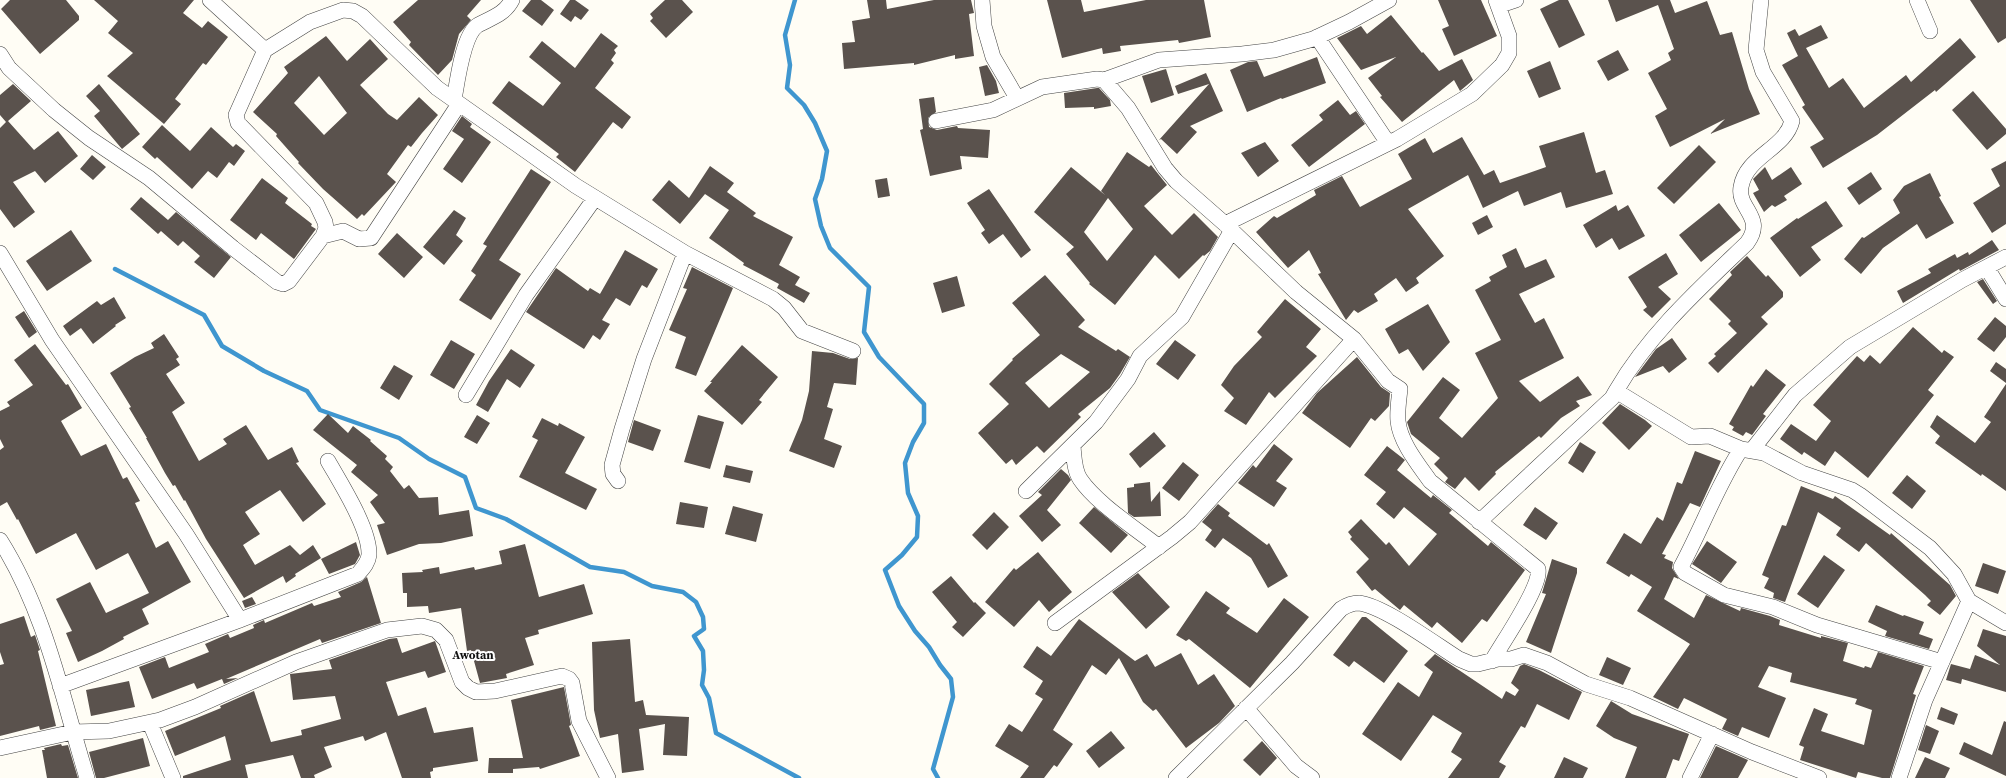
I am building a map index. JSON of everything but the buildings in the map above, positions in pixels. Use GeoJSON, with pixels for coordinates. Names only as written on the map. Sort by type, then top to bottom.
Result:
{"type":"FeatureCollection","features":[{"type":"Feature","properties":{"kind":"street"},"geometry":{"type":"LineString","coordinates":[[210,0],[265,50]]}},
{"type":"Feature","properties":{"kind":"street"},"geometry":{"type":"LineString","coordinates":[[323,236],[343,231],[359,239],[371,238],[456,102],[464,49],[471,36],[478,26],[504,10],[512,0]]}},
{"type":"Feature","properties":{"kind":"street"},"geometry":{"type":"LineString","coordinates":[[982,0],[984,26],[993,57],[1017,98]]}},
{"type":"Feature","properties":{"kind":"street"},"geometry":{"type":"LineString","coordinates":[[1104,80],[1159,60],[1258,53],[1274,50],[1317,37],[1389,0]]}},
{"type":"Feature","properties":{"kind":"street"},"geometry":{"type":"LineString","coordinates":[[1026,491],[1073,446],[1116,398],[1140,356],[1182,317],[1229,227],[1388,143],[1472,94],[1502,65],[1509,53],[1509,36],[1497,3],[1516,0]]}},
{"type":"Feature","properties":{"kind":"street"},"geometry":{"type":"LineString","coordinates":[[1479,522],[1612,398],[1628,370],[1651,339],[1748,243],[1753,235],[1755,227],[1740,189],[1753,163],[1790,131],[1792,120],[1762,72],[1756,50],[1761,0]]}},
{"type":"Feature","properties":{"kind":"street"},"geometry":{"type":"LineString","coordinates":[[1917,0],[1930,31]]}},
{"type":"Feature","properties":{"kind":"street"},"geometry":{"type":"LineString","coordinates":[[0,54],[9,68],[54,110],[89,138],[149,178],[233,248],[277,282],[283,284],[289,281],[323,236],[326,228],[325,222],[316,203],[238,124],[236,115],[265,50],[310,22],[355,6],[362,16],[437,88],[456,102],[595,198],[685,253],[773,299],[784,308],[802,330],[853,351]]}},
{"type":"Feature","properties":{"kind":"street"},"geometry":{"type":"LineString","coordinates":[[1317,37],[1388,143]]}},
{"type":"Feature","properties":{"kind":"street"},"geometry":{"type":"LineString","coordinates":[[936,122],[993,110],[1042,87],[1097,78],[1104,80],[1128,108],[1169,173],[1176,181],[1229,227],[1296,292],[1354,338],[1388,381],[1400,389],[1398,419],[1399,427],[1419,466],[1430,481],[1538,568],[1540,575],[1535,588],[1492,661]]}},
{"type":"Feature","properties":{"kind":"street"},"geometry":{"type":"LineString","coordinates":[[466,394],[526,295],[595,198]]}},
{"type":"Feature","properties":{"kind":"street"},"geometry":{"type":"LineString","coordinates":[[618,481],[613,474],[612,466],[622,428],[647,352],[685,253]]}},
{"type":"Feature","properties":{"kind":"street"},"geometry":{"type":"LineString","coordinates":[[0,254],[52,340],[186,534],[240,620]]}},
{"type":"Feature","properties":{"kind":"street"},"geometry":{"type":"LineString","coordinates":[[1942,662],[1817,625],[1773,607],[1724,595],[1699,582],[1682,570],[1681,567],[1700,531],[1730,466],[1795,395],[1850,347],[1962,280],[2006,257]]}},
{"type":"Feature","properties":{"kind":"street"},"geometry":{"type":"LineString","coordinates":[[1986,268],[2006,298]]}},
{"type":"Feature","properties":{"kind":"street"},"geometry":{"type":"LineString","coordinates":[[1055,623],[1190,522],[1354,338]]}},
{"type":"Feature","properties":{"kind":"street"},"geometry":{"type":"LineString","coordinates":[[1616,391],[1691,437],[1710,436],[1746,450],[1764,452],[1802,473],[1852,490],[1930,548],[1954,574],[1969,601],[2006,623]]}},
{"type":"Feature","properties":{"kind":"street"},"geometry":{"type":"LineString","coordinates":[[1073,446],[1076,469],[1079,478],[1111,509],[1158,547]]}},
{"type":"Feature","properties":{"kind":"street"},"geometry":{"type":"LineString","coordinates":[[60,686],[240,620],[358,574],[365,566],[369,556],[368,541],[348,495],[328,461]]}},
{"type":"Feature","properties":{"kind":"street"},"geometry":{"type":"LineString","coordinates":[[0,540],[11,557],[38,615],[87,778]]}},
{"type":"Feature","properties":{"kind":"street"},"geometry":{"type":"LineString","coordinates":[[1899,778],[1925,700],[1969,601]]}},
{"type":"Feature","properties":{"kind":"street"},"geometry":{"type":"LineString","coordinates":[[1176,778],[1292,663],[1341,609],[1349,604],[1359,603],[1379,609],[1459,659],[1471,664],[1511,659],[1524,655],[1547,664],[1586,684],[1630,698],[1819,778]]}},
{"type":"Feature","properties":{"kind":"street"},"geometry":{"type":"LineString","coordinates":[[0,748],[73,732],[109,731],[150,722],[195,707],[296,662],[387,630],[422,626],[436,630],[446,640],[462,682],[468,688],[476,692],[495,691],[562,676],[569,679],[572,683],[580,721],[608,778]]}},
{"type":"Feature","properties":{"kind":"street"},"geometry":{"type":"LineString","coordinates":[[1246,708],[1296,766],[1312,778]]}},
{"type":"Feature","properties":{"kind":"street"},"geometry":{"type":"LineString","coordinates":[[150,722],[173,778]]}},
{"type":"Feature","properties":{"kind":"street"},"geometry":{"type":"LineString","coordinates":[[1690,778],[1712,734]]}},
{"type":"Feature","properties":{"kind":"waterway"},"geometry":{"type":"LineString","coordinates":[[795,0],[785,35],[790,65],[787,88],[804,105],[815,123],[827,151],[822,179],[815,199],[821,226],[830,248],[869,287],[864,332],[879,357],[924,404],[924,423],[913,442],[905,463],[908,493],[918,516],[917,537],[902,555],[885,570],[899,606],[915,631],[929,647],[951,679],[953,697],[933,769],[938,778]]}},
{"type":"Feature","properties":{"kind":"waterway"},"geometry":{"type":"LineString","coordinates":[[115,269],[204,315],[222,346],[264,371],[307,391],[320,410],[399,438],[429,459],[465,477],[476,508],[506,519],[590,567],[624,572],[652,586],[683,592],[696,602],[703,617],[704,629],[694,636],[703,651],[704,670],[702,685],[709,698],[716,733],[799,778]]}},
{"type":"Feature","properties":{"kind":"district","name":"Awotan"},"geometry":{"type":"Point","coordinates":[473,655]}}]}
